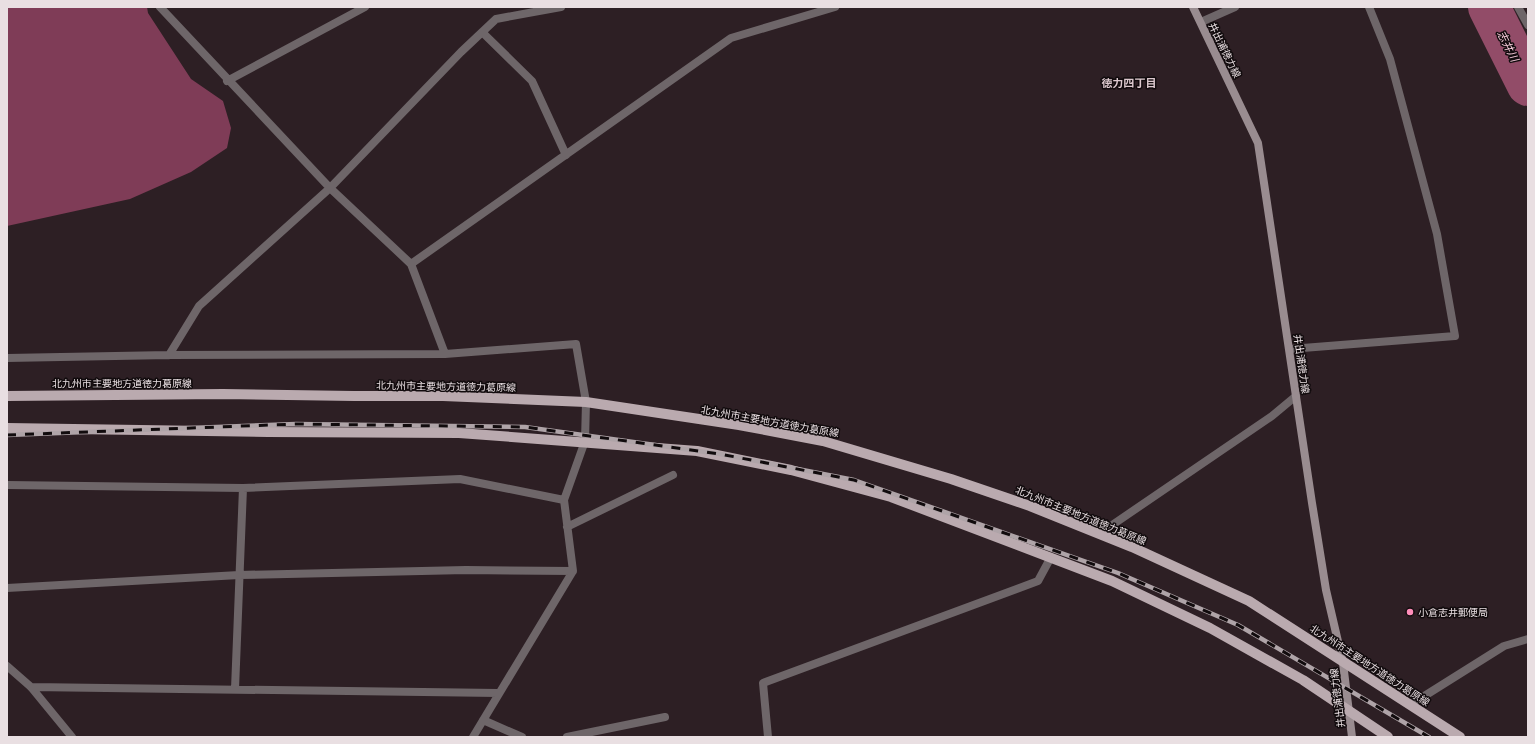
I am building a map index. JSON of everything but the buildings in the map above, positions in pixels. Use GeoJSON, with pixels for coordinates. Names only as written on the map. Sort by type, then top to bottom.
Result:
{"type":"FeatureCollection","features":[{"type":"Feature","properties":{"kind":"main road","name":"井出浦徳力線"},"geometry":{"type":"LineString","coordinates":[[1193,7],[1258,143],[1326,590],[1343,663],[1352,737]]}},
{"type":"Feature","properties":{"kind":"main road","name":"北九州市主要地方道徳力葛原線"},"geometry":{"type":"LineString","coordinates":[[7,396],[224,394],[443,396],[586,402],[823,441],[952,478],[1030,506],[1132,547],[1249,601],[1460,737]]}},
{"type":"Feature","properties":{"kind":"main road"},"geometry":{"type":"LineString","coordinates":[[7,428],[459,433],[585,441],[697,451],[791,470],[891,497],[1112,581],[1210,628],[1303,680],[1349,709],[1388,737]]}},
{"type":"Feature","properties":{"kind":"street"},"geometry":{"type":"LineString","coordinates":[[160,7],[330,188],[411,264],[445,354]]}},
{"type":"Feature","properties":{"kind":"street"},"geometry":{"type":"LineString","coordinates":[[227,80],[365,7]]}},
{"type":"Feature","properties":{"kind":"street"},"geometry":{"type":"LineString","coordinates":[[169,355],[199,306],[330,188],[482,32],[496,20],[561,7]]}},
{"type":"Feature","properties":{"kind":"street"},"geometry":{"type":"LineString","coordinates":[[411,264],[731,38],[835,7]]}},
{"type":"Feature","properties":{"kind":"street"},"geometry":{"type":"LineString","coordinates":[[1201,22],[1235,7]]}},
{"type":"Feature","properties":{"kind":"street"},"geometry":{"type":"LineString","coordinates":[[1290,349],[1455,336],[1435,227],[1390,59],[1369,7]]}},
{"type":"Feature","properties":{"kind":"street"},"geometry":{"type":"LineString","coordinates":[[1518,7],[1528,25]]}},
{"type":"Feature","properties":{"kind":"street"},"geometry":{"type":"LineString","coordinates":[[482,32],[532,82],[566,154]]}},
{"type":"Feature","properties":{"kind":"street"},"geometry":{"type":"LineString","coordinates":[[7,358],[169,355],[445,354],[576,344],[586,402],[585,441],[564,500],[573,572],[498,693],[473,737]]}},
{"type":"Feature","properties":{"kind":"street"},"geometry":{"type":"LineString","coordinates":[[1099,534],[1272,416],[1296,396]]}},
{"type":"Feature","properties":{"kind":"street"},"geometry":{"type":"LineString","coordinates":[[567,527],[673,475]]}},
{"type":"Feature","properties":{"kind":"street"},"geometry":{"type":"LineString","coordinates":[[7,485],[243,488],[460,479],[564,500]]}},
{"type":"Feature","properties":{"kind":"street"},"geometry":{"type":"LineString","coordinates":[[235,689],[243,488]]}},
{"type":"Feature","properties":{"kind":"street"},"geometry":{"type":"LineString","coordinates":[[768,737],[763,683],[1038,581],[1051,557]]}},
{"type":"Feature","properties":{"kind":"street"},"geometry":{"type":"LineString","coordinates":[[7,588],[239,575],[466,570],[573,572]]}},
{"type":"Feature","properties":{"kind":"street"},"geometry":{"type":"LineString","coordinates":[[1410,705],[1504,646],[1528,639]]}},
{"type":"Feature","properties":{"kind":"street"},"geometry":{"type":"LineString","coordinates":[[7,666],[31,686],[72,737]]}},
{"type":"Feature","properties":{"kind":"street"},"geometry":{"type":"LineString","coordinates":[[31,686],[498,693]]}},
{"type":"Feature","properties":{"kind":"street"},"geometry":{"type":"LineString","coordinates":[[567,737],[665,717]]}},
{"type":"Feature","properties":{"kind":"street"},"geometry":{"type":"LineString","coordinates":[[483,720],[522,737]]}},
{"type":"Feature","properties":{"kind":"shaded area"},"geometry":{"type":"Polygon","coordinates":[[[7,7],[147,7],[148,13],[191,79],[223,101],[231,128],[227,148],[191,172],[130,199],[7,226],[7,7]]]}},
{"type":"Feature","properties":{"kind":"waterway","name":"志井川"},"geometry":{"type":"LineString","coordinates":[[1489,7],[1528,85]]}},
{"type":"Feature","properties":{"kind":"railway"},"geometry":{"type":"LineString","coordinates":[[7,435],[296,424],[525,427],[720,454],[854,480],[1118,573],[1238,625],[1429,737]]}},
{"type":"Feature","properties":{"kind":"place","name":"小倉志井郵便局"},"geometry":{"type":"Point","coordinates":[1410,612]}},
{"type":"Feature","properties":{"kind":"district","name":"徳力四丁目"},"geometry":{"type":"Point","coordinates":[1129,83]}}]}
